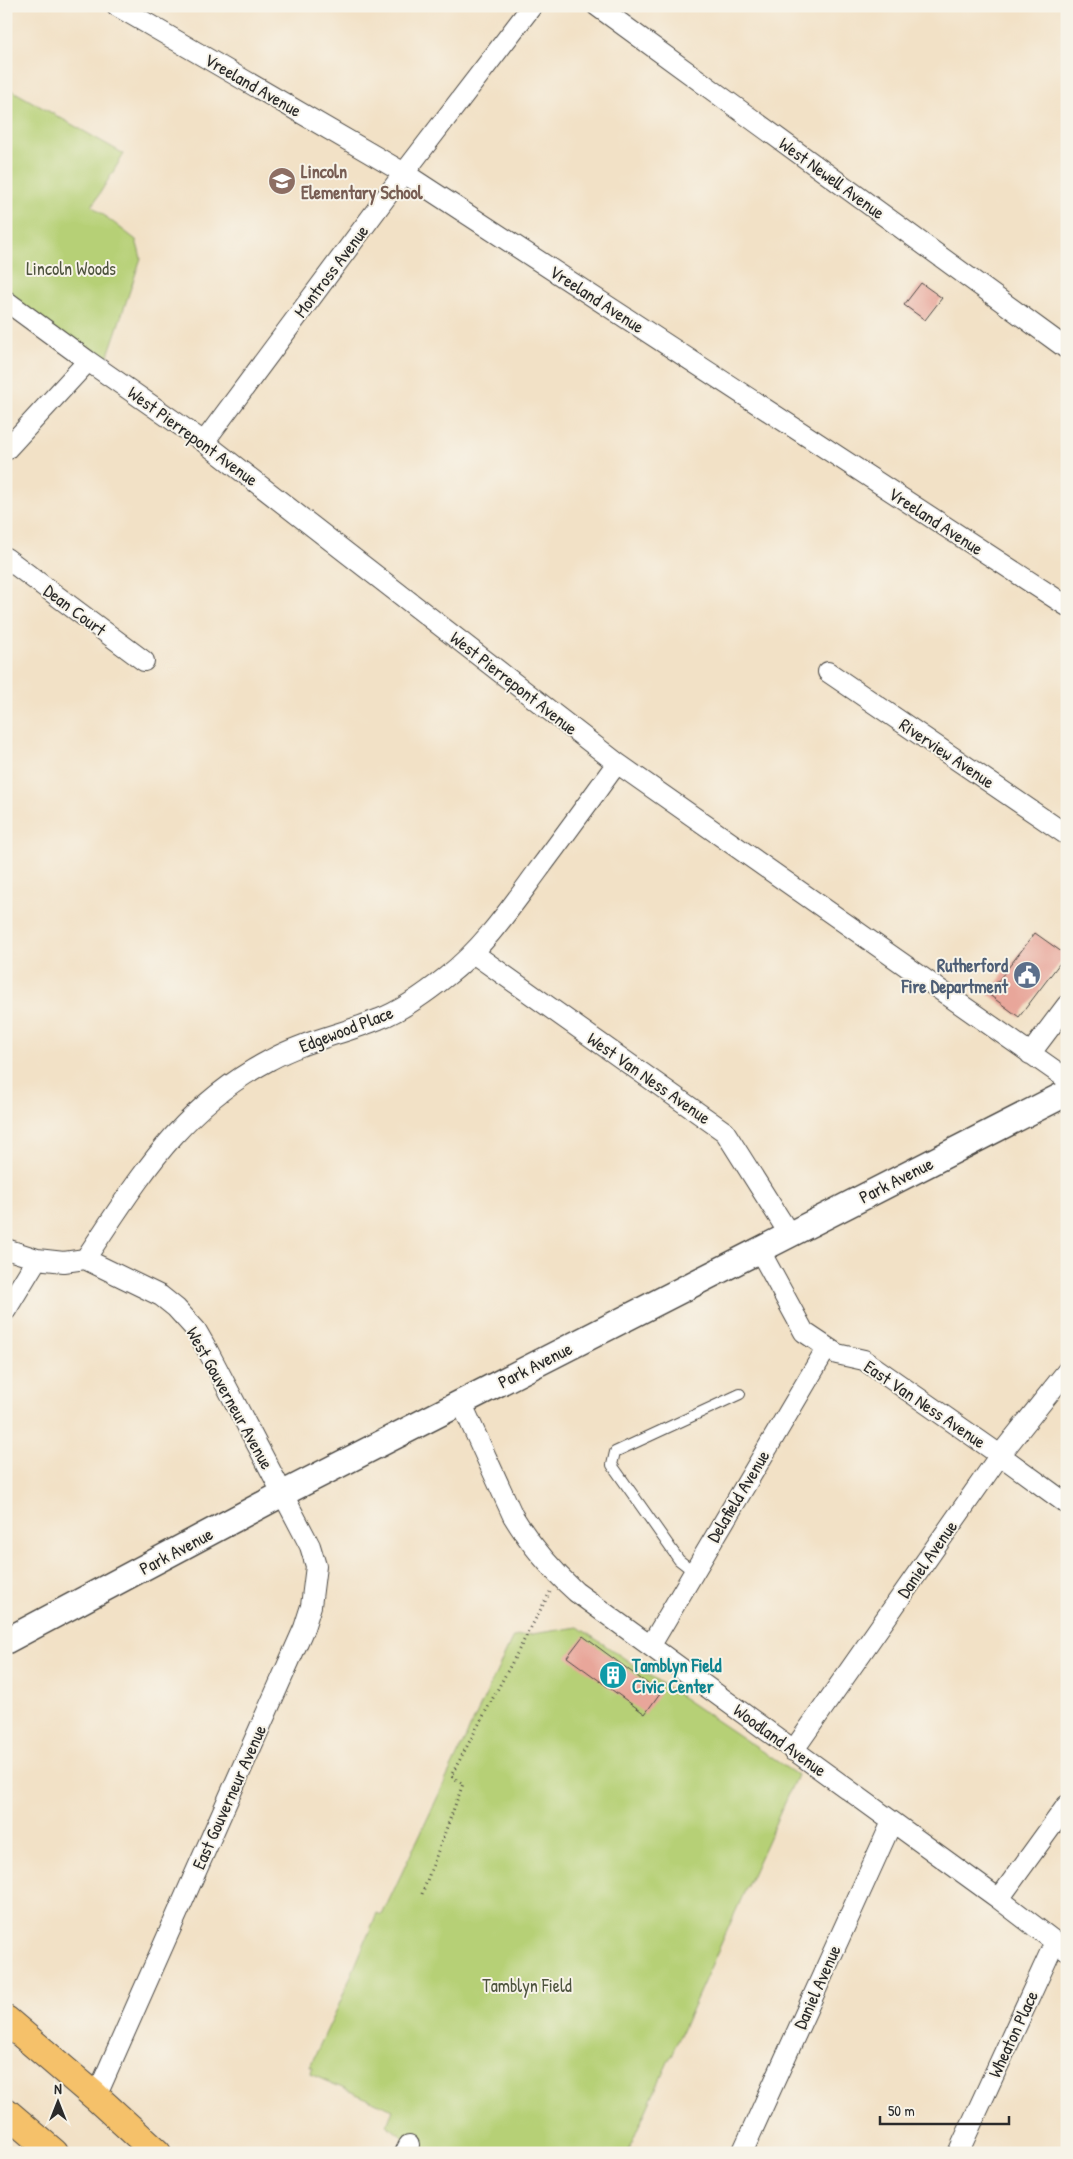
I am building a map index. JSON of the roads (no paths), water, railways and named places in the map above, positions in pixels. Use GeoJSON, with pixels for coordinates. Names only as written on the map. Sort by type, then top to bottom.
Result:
{"type":"FeatureCollection","features":[{"type":"Feature","properties":{"kind":"main road"},"geometry":{"type":"LineString","coordinates":[[6,2020],[96,2097],[157,2153]]}},
{"type":"Feature","properties":{"kind":"main road"},"geometry":{"type":"LineString","coordinates":[[6,2112],[54,2153]]}},
{"type":"Feature","properties":{"kind":"street","name":"Vreeland Avenue"},"geometry":{"type":"LineString","coordinates":[[118,6],[404,173],[1067,606]]}},
{"type":"Feature","properties":{"kind":"street","name":"Montross Avenue"},"geometry":{"type":"LineString","coordinates":[[204,442],[404,173],[532,6]]}},
{"type":"Feature","properties":{"kind":"street","name":"West Newell Avenue"},"geometry":{"type":"LineString","coordinates":[[597,6],[1067,349]]}},
{"type":"Feature","properties":{"kind":"street","name":"West Pierrepont Avenue"},"geometry":{"type":"LineString","coordinates":[[6,301],[204,442],[618,763],[1067,1079]]}},
{"type":"Feature","properties":{"kind":"street"},"geometry":{"type":"LineString","coordinates":[[6,450],[88,361]]}},
{"type":"Feature","properties":{"kind":"street","name":"Dean Court"},"geometry":{"type":"LineString","coordinates":[[6,558],[144,661]]}},
{"type":"Feature","properties":{"kind":"street","name":"Riverview Avenue"},"geometry":{"type":"LineString","coordinates":[[828,672],[1067,835]]}},
{"type":"Feature","properties":{"kind":"street","name":"Edgewood Place"},"geometry":{"type":"LineString","coordinates":[[85,1259],[161,1148],[211,1098],[270,1060],[302,1045],[380,1019],[412,1002],[446,977],[473,953],[497,927],[618,763]]}},
{"type":"Feature","properties":{"kind":"street","name":"West Van Ness Avenue"},"geometry":{"type":"LineString","coordinates":[[473,953],[725,1132],[790,1235]]}},
{"type":"Feature","properties":{"kind":"street"},"geometry":{"type":"LineString","coordinates":[[1030,1054],[1067,1005]]}},
{"type":"Feature","properties":{"kind":"street","name":"Park Avenue"},"geometry":{"type":"LineString","coordinates":[[6,1641],[282,1494],[1067,1093]]}},
{"type":"Feature","properties":{"kind":"street"},"geometry":{"type":"LineString","coordinates":[[6,1249],[37,1259],[64,1262],[85,1259]]}},
{"type":"Feature","properties":{"kind":"street","name":"East Van Ness Avenue"},"geometry":{"type":"LineString","coordinates":[[760,1251],[804,1332],[837,1354],[864,1360],[1067,1504]]}},
{"type":"Feature","properties":{"kind":"street"},"geometry":{"type":"LineString","coordinates":[[6,1310],[37,1259]]}},
{"type":"Feature","properties":{"kind":"street","name":"West Gouverneur Avenue"},"geometry":{"type":"LineString","coordinates":[[85,1259],[160,1296],[176,1308],[196,1330],[282,1494]]}},
{"type":"Feature","properties":{"kind":"street","name":"Delafield Avenue"},"geometry":{"type":"LineString","coordinates":[[651,1645],[826,1348]]}},
{"type":"Feature","properties":{"kind":"street","name":"Daniel Avenue"},"geometry":{"type":"LineString","coordinates":[[793,1751],[1000,1455],[1067,1371]]}},
{"type":"Feature","properties":{"kind":"street","name":"Woodland Avenue"},"geometry":{"type":"LineString","coordinates":[[461,1402],[513,1516],[522,1532],[558,1576],[576,1592],[1061,1946]]}},
{"type":"Feature","properties":{"kind":"street","name":"East Gouverneur Avenue"},"geometry":{"type":"LineString","coordinates":[[96,2097],[304,1628],[314,1588],[316,1566],[310,1546],[282,1494]]}},
{"type":"Feature","properties":{"kind":"street"},"geometry":{"type":"LineString","coordinates":[[999,1899],[1067,1805]]}},
{"type":"Feature","properties":{"kind":"street","name":"Daniel Avenue"},"geometry":{"type":"LineString","coordinates":[[742,2153],[892,1822]]}},
{"type":"Feature","properties":{"kind":"street","name":"Wheaton Place"},"geometry":{"type":"LineString","coordinates":[[958,2153],[1061,1946]]}},
{"type":"Feature","properties":{"kind":"lane"},"geometry":{"type":"LineString","coordinates":[[693,1571],[679,1560],[612,1465],[615,1452],[740,1394]]}},
{"type":"Feature","properties":{"kind":"place","name":"Lincoln Elementary School"},"geometry":{"type":"Point","coordinates":[282,181]}},
{"type":"Feature","properties":{"kind":"place","name":"Rutherford Fire Department"},"geometry":{"type":"Point","coordinates":[1027,975]}},
{"type":"Feature","properties":{"kind":"place","name":"Tamblyn Field Civic Center"},"geometry":{"type":"Point","coordinates":[613,1675]}},
{"type":"Feature","properties":{"kind":"park label","name":"Lincoln Woods"},"geometry":{"type":"Point","coordinates":[71,268]}},
{"type":"Feature","properties":{"kind":"park label","name":"Tamblyn Field"},"geometry":{"type":"Point","coordinates":[527,1985]}}]}
